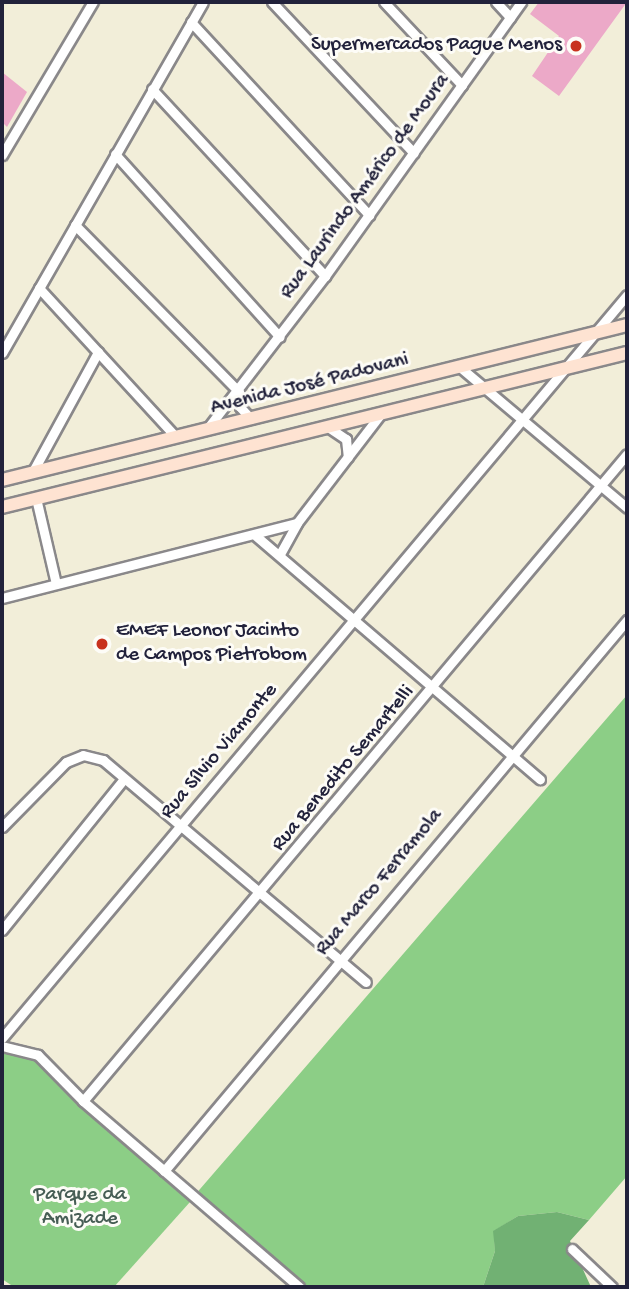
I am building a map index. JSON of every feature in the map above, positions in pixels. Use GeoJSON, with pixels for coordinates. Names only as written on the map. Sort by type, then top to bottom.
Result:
{"type":"FeatureCollection","features":[{"type":"Feature","properties":{"kind":"street"},"geometry":{"type":"LineString","coordinates":[[2,155],[93,2]]}},
{"type":"Feature","properties":{"kind":"street"},"geometry":{"type":"LineString","coordinates":[[2,353],[203,2]]}},
{"type":"Feature","properties":{"kind":"street"},"geometry":{"type":"LineString","coordinates":[[272,2],[414,153]]}},
{"type":"Feature","properties":{"kind":"street"},"geometry":{"type":"LineString","coordinates":[[384,2],[462,85]]}},
{"type":"Feature","properties":{"kind":"street"},"geometry":{"type":"LineString","coordinates":[[496,2],[510,17]]}},
{"type":"Feature","properties":{"kind":"street","name":"Rua Laurindo Américo de Moura"},"geometry":{"type":"LineString","coordinates":[[207,430],[239,392],[325,276],[521,2]]}},
{"type":"Feature","properties":{"kind":"street"},"geometry":{"type":"LineString","coordinates":[[191,22],[369,215]]}},
{"type":"Feature","properties":{"kind":"street"},"geometry":{"type":"LineString","coordinates":[[152,89],[325,276]]}},
{"type":"Feature","properties":{"kind":"street"},"geometry":{"type":"LineString","coordinates":[[115,154],[280,337]]}},
{"type":"Feature","properties":{"kind":"street"},"geometry":{"type":"LineString","coordinates":[[75,225],[239,392],[240,407],[251,419]]}},
{"type":"Feature","properties":{"kind":"street"},"geometry":{"type":"LineString","coordinates":[[39,288],[176,437]]}},
{"type":"Feature","properties":{"kind":"street","name":"Rua Sílvio Viamonte"},"geometry":{"type":"LineString","coordinates":[[2,1038],[627,296]]}},
{"type":"Feature","properties":{"kind":"street","name":"Avenida José Padovani"},"geometry":{"type":"LineString","coordinates":[[2,480],[627,325]]}},
{"type":"Feature","properties":{"kind":"street"},"geometry":{"type":"LineString","coordinates":[[32,473],[98,352]]}},
{"type":"Feature","properties":{"kind":"street"},"geometry":{"type":"LineString","coordinates":[[2,507],[627,353]]}},
{"type":"Feature","properties":{"kind":"street"},"geometry":{"type":"LineString","coordinates":[[461,368],[627,508]]}},
{"type":"Feature","properties":{"kind":"street"},"geometry":{"type":"LineString","coordinates":[[280,554],[297,523],[380,415]]}},
{"type":"Feature","properties":{"kind":"street"},"geometry":{"type":"LineString","coordinates":[[328,428],[345,439],[348,457]]}},
{"type":"Feature","properties":{"kind":"street","name":"Rua Benedito Semartelli"},"geometry":{"type":"LineString","coordinates":[[83,1101],[434,690],[627,454]]}},
{"type":"Feature","properties":{"kind":"street"},"geometry":{"type":"LineString","coordinates":[[36,498],[56,584]]}},
{"type":"Feature","properties":{"kind":"street"},"geometry":{"type":"LineString","coordinates":[[2,597],[256,536],[297,523]]}},
{"type":"Feature","properties":{"kind":"street"},"geometry":{"type":"LineString","coordinates":[[256,536],[540,779]]}},
{"type":"Feature","properties":{"kind":"street","name":"Rua Marco Ferramola"},"geometry":{"type":"LineString","coordinates":[[164,1171],[338,959],[627,620]]}},
{"type":"Feature","properties":{"kind":"street"},"geometry":{"type":"LineString","coordinates":[[3,822],[74,757],[91,755],[124,779],[366,982]]}},
{"type":"Feature","properties":{"kind":"street"},"geometry":{"type":"LineString","coordinates":[[2,930],[124,779]]}},
{"type":"Feature","properties":{"kind":"street"},"geometry":{"type":"LineString","coordinates":[[2,1046],[38,1055],[83,1101],[299,1287]]}},
{"type":"Feature","properties":{"kind":"street"},"geometry":{"type":"LineString","coordinates":[[572,1249],[612,1287]]}},
{"type":"Feature","properties":{"kind":"green space"},"geometry":{"type":"Polygon","coordinates":[[[627,695],[627,1176],[589,1220],[557,1212],[518,1216],[494,1231],[495,1251],[483,1287],[301,1287],[194,1196],[627,695]]]}},
{"type":"Feature","properties":{"kind":"green space","name":"Parque da Amizade"},"geometry":{"type":"Polygon","coordinates":[[[2,1049],[26,1052],[190,1202],[114,1287],[14,1287],[2,1279],[2,1049]]]}},
{"type":"Feature","properties":{"kind":"green space"},"geometry":{"type":"Polygon","coordinates":[[[557,1212],[589,1220],[570,1241],[591,1287],[483,1287],[495,1251],[493,1231],[518,1216],[557,1212]]]}},
{"type":"Feature","properties":{"kind":"building","name":"Supermercados Pague Menos"},"geometry":{"type":"Polygon","coordinates":[[[539,2],[627,2],[559,96],[532,76],[559,36],[530,14],[539,2]]]}},
{"type":"Feature","properties":{"kind":"building"},"geometry":{"type":"Polygon","coordinates":[[[2,72],[27,92],[7,127],[2,122],[2,72]]]}},
{"type":"Feature","properties":{"kind":"place","name":"Supermercados Pague Menos"},"geometry":{"type":"Point","coordinates":[576,46]}},
{"type":"Feature","properties":{"kind":"place","name":"EMEF Leonor Jacinto de Campos Pietrobom"},"geometry":{"type":"Point","coordinates":[102,644]}}]}
